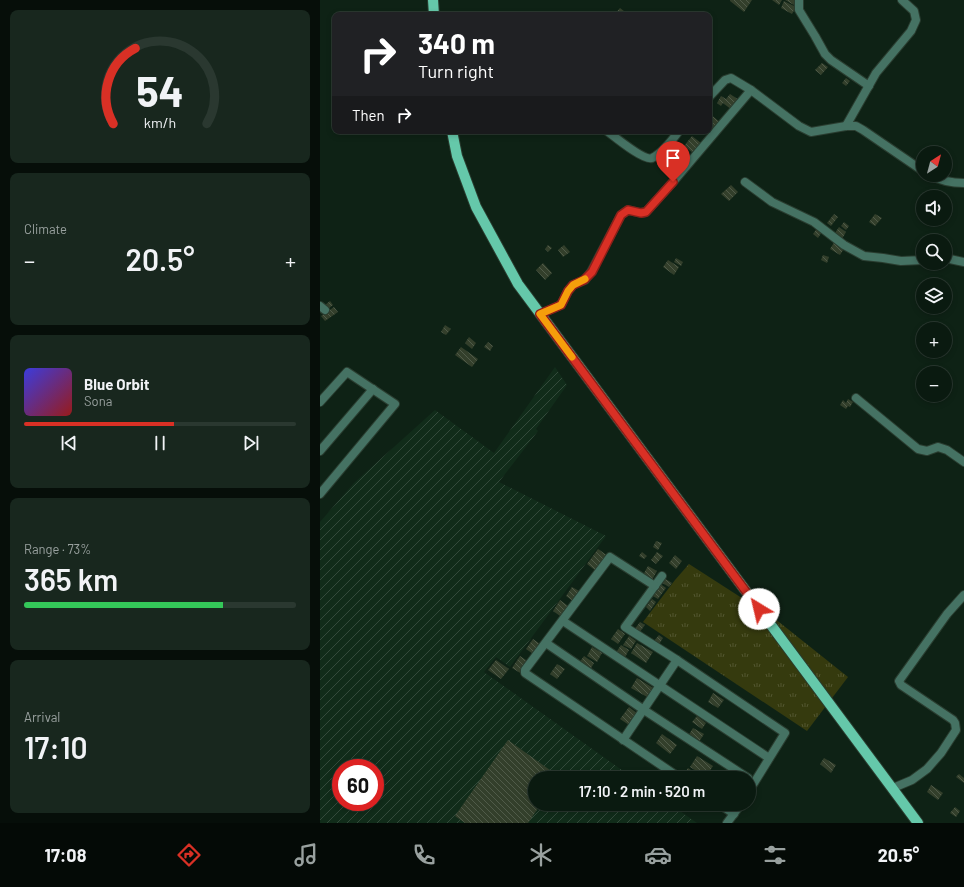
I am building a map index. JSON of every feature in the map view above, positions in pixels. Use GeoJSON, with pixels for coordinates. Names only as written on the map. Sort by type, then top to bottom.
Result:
{"type":"FeatureCollection","features":[{"type":"Feature","properties":{"kind":"main road"},"geometry":{"type":"LineString","coordinates":[[432,0],[434,12]]}},
{"type":"Feature","properties":{"kind":"main road"},"geometry":{"type":"LineString","coordinates":[[453,134],[457,156],[476,207],[518,284],[918,823]]}},
{"type":"Feature","properties":{"kind":"street"},"geometry":{"type":"LineString","coordinates":[[799,0],[799,10],[825,54],[831,60],[869,86]]}},
{"type":"Feature","properties":{"kind":"street"},"geometry":{"type":"LineString","coordinates":[[846,126],[876,73],[911,30],[916,20],[914,11],[902,0]]}},
{"type":"Feature","properties":{"kind":"street"},"geometry":{"type":"LineString","coordinates":[[712,94],[725,80],[731,78],[751,90],[799,126],[811,132],[846,126],[856,126],[916,166]]}},
{"type":"Feature","properties":{"kind":"street"},"geometry":{"type":"LineString","coordinates":[[540,314],[561,305],[568,291],[573,285],[584,280],[592,272],[621,215],[628,210],[641,213],[646,212],[751,90]]}},
{"type":"Feature","properties":{"kind":"street"},"geometry":{"type":"LineString","coordinates":[[611,134],[648,159],[654,157],[677,134]]}},
{"type":"Feature","properties":{"kind":"street"},"geometry":{"type":"LineString","coordinates":[[745,182],[772,202],[814,222],[844,244],[864,256],[901,261],[916,260]]}},
{"type":"Feature","properties":{"kind":"street"},"geometry":{"type":"LineString","coordinates":[[948,182],[964,183]]}},
{"type":"Feature","properties":{"kind":"street"},"geometry":{"type":"LineString","coordinates":[[952,259],[964,262]]}},
{"type":"Feature","properties":{"kind":"street"},"geometry":{"type":"LineString","coordinates":[[320,402],[347,372],[395,404],[321,491]]}},
{"type":"Feature","properties":{"kind":"street"},"geometry":{"type":"LineString","coordinates":[[320,451],[373,389]]}},
{"type":"Feature","properties":{"kind":"street"},"geometry":{"type":"LineString","coordinates":[[856,398],[918,449],[927,451],[938,447],[947,450],[964,462]]}},
{"type":"Feature","properties":{"kind":"street"},"geometry":{"type":"LineString","coordinates":[[655,586],[610,557],[525,673],[670,771]]}},
{"type":"Feature","properties":{"kind":"street"},"geometry":{"type":"LineString","coordinates":[[662,576],[625,626],[785,733],[769,758],[756,774]]}},
{"type":"Feature","properties":{"kind":"street"},"geometry":{"type":"LineString","coordinates":[[893,788],[912,780],[928,769],[941,753],[956,730],[956,723],[953,720],[901,686],[900,681],[947,614],[964,595]]}},
{"type":"Feature","properties":{"kind":"street"},"geometry":{"type":"LineString","coordinates":[[563,622],[769,758]]}},
{"type":"Feature","properties":{"kind":"street"},"geometry":{"type":"LineString","coordinates":[[546,643],[737,771]]}},
{"type":"Feature","properties":{"kind":"street"},"geometry":{"type":"LineString","coordinates":[[623,740],[677,660]]}},
{"type":"Feature","properties":{"kind":"street"},"geometry":{"type":"LineString","coordinates":[[730,811],[734,814]]}},
{"type":"Feature","properties":{"kind":"street"},"geometry":{"type":"LineString","coordinates":[[727,823],[736,811]]}},
{"type":"Feature","properties":{"kind":"shaded area"},"geometry":{"type":"Polygon","coordinates":[[[555,367],[567,385],[536,429],[538,431],[499,482],[606,536],[510,667],[496,657],[484,672],[623,771],[528,771],[528,811],[680,811],[697,823],[320,823],[320,522],[354,483],[435,410],[494,453],[555,367]]]}},
{"type":"Feature","properties":{"kind":"green space"},"geometry":{"type":"Polygon","coordinates":[[[689,564],[779,622],[848,677],[807,731],[643,622],[689,564]]]}},
{"type":"Feature","properties":{"kind":"building"},"geometry":{"type":"Polygon","coordinates":[[[730,0],[752,0],[744,12],[730,0]]]}},
{"type":"Feature","properties":{"kind":"building"},"geometry":{"type":"Polygon","coordinates":[[[772,0],[782,0],[779,5],[772,0]]]}},
{"type":"Feature","properties":{"kind":"building"},"geometry":{"type":"Polygon","coordinates":[[[785,0],[797,0],[794,5],[785,0]]]}},
{"type":"Feature","properties":{"kind":"building"},"geometry":{"type":"Polygon","coordinates":[[[784,1],[796,7],[792,14],[781,8],[784,1]]]}},
{"type":"Feature","properties":{"kind":"building"},"geometry":{"type":"Polygon","coordinates":[[[620,8],[625,12],[617,12],[620,8]]]}},
{"type":"Feature","properties":{"kind":"building"},"geometry":{"type":"Polygon","coordinates":[[[822,63],[828,67],[821,75],[815,70],[822,63]]]}},
{"type":"Feature","properties":{"kind":"building"},"geometry":{"type":"Polygon","coordinates":[[[846,78],[850,81],[846,86],[842,83],[846,78]]]}},
{"type":"Feature","properties":{"kind":"building"},"geometry":{"type":"Polygon","coordinates":[[[730,94],[739,100],[732,110],[723,103],[721,106],[717,103],[721,96],[726,99],[730,94]]]}},
{"type":"Feature","properties":{"kind":"building"},"geometry":{"type":"Polygon","coordinates":[[[712,116],[721,123],[713,131],[712,130],[712,116]]]}},
{"type":"Feature","properties":{"kind":"building"},"geometry":{"type":"Polygon","coordinates":[[[692,136],[701,143],[693,153],[684,146],[692,136]]]}},
{"type":"Feature","properties":{"kind":"building"},"geometry":{"type":"Polygon","coordinates":[[[731,185],[738,192],[729,201],[721,194],[731,185]]]}},
{"type":"Feature","properties":{"kind":"building"},"geometry":{"type":"Polygon","coordinates":[[[834,214],[838,217],[831,226],[827,223],[834,214]]]}},
{"type":"Feature","properties":{"kind":"building"},"geometry":{"type":"Polygon","coordinates":[[[875,214],[882,218],[875,226],[869,222],[875,214]]]}},
{"type":"Feature","properties":{"kind":"building"},"geometry":{"type":"Polygon","coordinates":[[[844,222],[849,226],[846,230],[841,226],[844,222]]]}},
{"type":"Feature","properties":{"kind":"building"},"geometry":{"type":"Polygon","coordinates":[[[820,224],[825,227],[818,238],[813,234],[820,224]]]}},
{"type":"Feature","properties":{"kind":"building"},"geometry":{"type":"Polygon","coordinates":[[[839,227],[846,232],[842,239],[835,233],[839,227]]]}},
{"type":"Feature","properties":{"kind":"building"},"geometry":{"type":"Polygon","coordinates":[[[835,241],[845,247],[840,255],[830,249],[835,241]]]}},
{"type":"Feature","properties":{"kind":"building"},"geometry":{"type":"Polygon","coordinates":[[[548,245],[552,248],[548,252],[545,249],[548,245]]]}},
{"type":"Feature","properties":{"kind":"building"},"geometry":{"type":"Polygon","coordinates":[[[564,245],[570,252],[563,257],[558,250],[564,245]]]}},
{"type":"Feature","properties":{"kind":"building"},"geometry":{"type":"Polygon","coordinates":[[[823,255],[829,257],[827,263],[821,260],[823,255]]]}},
{"type":"Feature","properties":{"kind":"building"},"geometry":{"type":"Polygon","coordinates":[[[676,258],[683,262],[681,266],[674,262],[676,258]]]}},
{"type":"Feature","properties":{"kind":"building"},"geometry":{"type":"Polygon","coordinates":[[[668,260],[679,267],[674,275],[663,267],[668,260]]]}},
{"type":"Feature","properties":{"kind":"building"},"geometry":{"type":"Polygon","coordinates":[[[543,263],[552,273],[545,280],[536,270],[543,263]]]}},
{"type":"Feature","properties":{"kind":"building"},"geometry":{"type":"Polygon","coordinates":[[[330,301],[333,305],[328,309],[325,305],[330,301]]]}},
{"type":"Feature","properties":{"kind":"building"},"geometry":{"type":"Polygon","coordinates":[[[334,307],[338,312],[325,321],[321,316],[334,307]]]}},
{"type":"Feature","properties":{"kind":"building"},"geometry":{"type":"Polygon","coordinates":[[[445,325],[451,329],[446,335],[441,332],[445,325]]]}},
{"type":"Feature","properties":{"kind":"building"},"geometry":{"type":"Polygon","coordinates":[[[469,337],[476,343],[472,349],[465,343],[469,337]]]}},
{"type":"Feature","properties":{"kind":"building"},"geometry":{"type":"Polygon","coordinates":[[[488,342],[493,346],[490,351],[484,347],[488,342]]]}},
{"type":"Feature","properties":{"kind":"building"},"geometry":{"type":"Polygon","coordinates":[[[461,347],[478,359],[472,367],[455,355],[461,347]]]}},
{"type":"Feature","properties":{"kind":"building"},"geometry":{"type":"Polygon","coordinates":[[[848,399],[853,402],[850,407],[848,406],[846,409],[840,405],[843,400],[846,403],[848,399]]]}},
{"type":"Feature","properties":{"kind":"building"},"geometry":{"type":"Polygon","coordinates":[[[656,541],[662,543],[658,550],[653,547],[656,541]]]}},
{"type":"Feature","properties":{"kind":"building"},"geometry":{"type":"Polygon","coordinates":[[[598,549],[608,556],[596,571],[587,564],[598,549]]]}},
{"type":"Feature","properties":{"kind":"building"},"geometry":{"type":"Polygon","coordinates":[[[642,552],[647,556],[644,559],[639,556],[642,552]]]}},
{"type":"Feature","properties":{"kind":"building"},"geometry":{"type":"Polygon","coordinates":[[[657,552],[663,556],[656,564],[651,560],[657,552]]]}},
{"type":"Feature","properties":{"kind":"building"},"geometry":{"type":"Polygon","coordinates":[[[675,555],[682,561],[676,569],[669,563],[675,555]]]}},
{"type":"Feature","properties":{"kind":"building"},"geometry":{"type":"Polygon","coordinates":[[[648,566],[657,571],[652,580],[643,575],[648,566]]]}},
{"type":"Feature","properties":{"kind":"building"},"geometry":{"type":"Polygon","coordinates":[[[664,578],[672,583],[669,587],[661,582],[664,578]]]}},
{"type":"Feature","properties":{"kind":"building"},"geometry":{"type":"Polygon","coordinates":[[[659,583],[666,588],[658,599],[651,595],[659,583]]]}},
{"type":"Feature","properties":{"kind":"building"},"geometry":{"type":"Polygon","coordinates":[[[572,587],[581,592],[574,602],[566,596],[572,587]]]}},
{"type":"Feature","properties":{"kind":"building"},"geometry":{"type":"Polygon","coordinates":[[[652,599],[656,602],[650,611],[646,607],[652,599]]]}},
{"type":"Feature","properties":{"kind":"building"},"geometry":{"type":"Polygon","coordinates":[[[560,600],[571,608],[563,618],[553,611],[560,600]]]}},
{"type":"Feature","properties":{"kind":"building"},"geometry":{"type":"Polygon","coordinates":[[[640,622],[645,625],[639,633],[634,630],[640,622]]]}},
{"type":"Feature","properties":{"kind":"building"},"geometry":{"type":"Polygon","coordinates":[[[618,629],[625,634],[618,644],[611,639],[618,629]]]}},
{"type":"Feature","properties":{"kind":"building"},"geometry":{"type":"Polygon","coordinates":[[[659,635],[663,638],[658,646],[653,642],[659,635]]]}},
{"type":"Feature","properties":{"kind":"building"},"geometry":{"type":"Polygon","coordinates":[[[629,636],[636,641],[631,649],[623,645],[629,636]]]}},
{"type":"Feature","properties":{"kind":"building"},"geometry":{"type":"Polygon","coordinates":[[[533,639],[543,646],[536,656],[526,649],[533,639]]]}},
{"type":"Feature","properties":{"kind":"building"},"geometry":{"type":"Polygon","coordinates":[[[637,643],[653,652],[646,663],[631,653],[637,643]]]}},
{"type":"Feature","properties":{"kind":"building"},"geometry":{"type":"Polygon","coordinates":[[[621,645],[629,650],[624,659],[615,654],[621,645]]]}},
{"type":"Feature","properties":{"kind":"building"},"geometry":{"type":"Polygon","coordinates":[[[592,647],[602,653],[597,662],[587,656],[592,647]]]}},
{"type":"Feature","properties":{"kind":"building"},"geometry":{"type":"Polygon","coordinates":[[[520,656],[529,662],[522,674],[512,668],[520,656]]]}},
{"type":"Feature","properties":{"kind":"building"},"geometry":{"type":"Polygon","coordinates":[[[584,656],[594,663],[590,670],[579,663],[584,656]]]}},
{"type":"Feature","properties":{"kind":"building"},"geometry":{"type":"Polygon","coordinates":[[[496,660],[509,669],[501,679],[488,670],[496,660]]]}},
{"type":"Feature","properties":{"kind":"building"},"geometry":{"type":"Polygon","coordinates":[[[557,664],[565,669],[557,679],[550,674],[557,664]]]}},
{"type":"Feature","properties":{"kind":"building"},"geometry":{"type":"Polygon","coordinates":[[[637,678],[655,689],[649,698],[631,688],[637,678]]]}},
{"type":"Feature","properties":{"kind":"building"},"geometry":{"type":"Polygon","coordinates":[[[713,693],[724,700],[718,708],[708,702],[713,693]]]}},
{"type":"Feature","properties":{"kind":"building"},"geometry":{"type":"Polygon","coordinates":[[[629,707],[638,714],[629,725],[620,719],[629,707]]]}},
{"type":"Feature","properties":{"kind":"building"},"geometry":{"type":"Polygon","coordinates":[[[697,716],[706,723],[702,729],[692,722],[697,716]]]}},
{"type":"Feature","properties":{"kind":"building"},"geometry":{"type":"Polygon","coordinates":[[[693,728],[704,734],[699,742],[688,736],[693,728]]]}},
{"type":"Feature","properties":{"kind":"building"},"geometry":{"type":"Polygon","coordinates":[[[662,734],[677,745],[670,754],[656,743],[662,734]]]}},
{"type":"Feature","properties":{"kind":"building"},"geometry":{"type":"Polygon","coordinates":[[[508,740],[551,771],[528,771],[528,811],[536,811],[528,823],[465,823],[455,816],[508,740]]]}},
{"type":"Feature","properties":{"kind":"building"},"geometry":{"type":"Polygon","coordinates":[[[697,756],[713,766],[710,771],[696,771],[690,767],[697,756]]]}},
{"type":"Feature","properties":{"kind":"building"},"geometry":{"type":"Polygon","coordinates":[[[824,758],[836,765],[831,773],[820,764],[824,758]]]}},
{"type":"Feature","properties":{"kind":"building"},"geometry":{"type":"Polygon","coordinates":[[[959,774],[964,778],[964,783],[956,777],[959,774]]]}},
{"type":"Feature","properties":{"kind":"building"},"geometry":{"type":"Polygon","coordinates":[[[931,785],[943,793],[938,800],[927,792],[931,785]]]}},
{"type":"Feature","properties":{"kind":"building"},"geometry":{"type":"Polygon","coordinates":[[[955,807],[960,811],[956,817],[950,813],[955,807]]]}},
{"type":"Feature","properties":{"kind":"slow traffic"},"geometry":{"type":"LineString","coordinates":[[572,357],[540,314],[561,305],[568,291],[573,285],[585,279]]}},
{"type":"Feature","properties":{"kind":"route"},"geometry":{"type":"LineString","coordinates":[[673,182],[646,212],[641,213],[628,210],[621,215],[592,272],[584,280],[573,285],[568,291],[561,305],[540,314],[759,609]]}}]}
